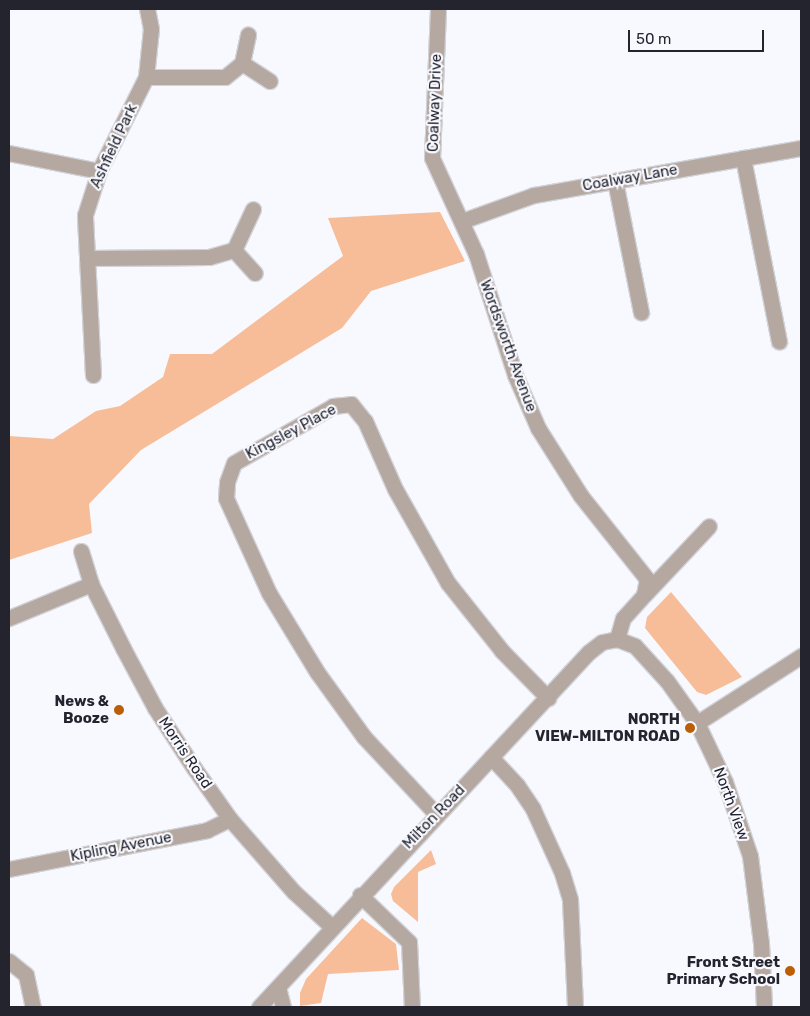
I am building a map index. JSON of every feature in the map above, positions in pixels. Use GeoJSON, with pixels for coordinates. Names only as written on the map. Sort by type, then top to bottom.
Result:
{"type":"FeatureCollection","features":[{"type":"Feature","properties":{"kind":"street","name":"Ashfield Park"},"geometry":{"type":"LineString","coordinates":[[93,375],[85,215],[99,171],[146,77],[151,29],[147,9]]}},
{"type":"Feature","properties":{"kind":"street","name":"Coalway Drive"},"geometry":{"type":"LineString","coordinates":[[438,9],[432,158],[462,220]]}},
{"type":"Feature","properties":{"kind":"street"},"geometry":{"type":"LineString","coordinates":[[146,77],[225,77],[242,63],[248,35]]}},
{"type":"Feature","properties":{"kind":"street"},"geometry":{"type":"LineString","coordinates":[[242,63],[270,81]]}},
{"type":"Feature","properties":{"kind":"street","name":"Coalway Lane"},"geometry":{"type":"LineString","coordinates":[[462,220],[534,195],[801,148]]}},
{"type":"Feature","properties":{"kind":"street"},"geometry":{"type":"LineString","coordinates":[[9,153],[99,171]]}},
{"type":"Feature","properties":{"kind":"street"},"geometry":{"type":"LineString","coordinates":[[743,158],[779,341]]}},
{"type":"Feature","properties":{"kind":"street"},"geometry":{"type":"LineString","coordinates":[[615,181],[641,312]]}},
{"type":"Feature","properties":{"kind":"street"},"geometry":{"type":"LineString","coordinates":[[87,258],[209,257],[234,250],[253,209]]}},
{"type":"Feature","properties":{"kind":"street","name":"Wordsworth Avenue"},"geometry":{"type":"LineString","coordinates":[[462,220],[515,375],[538,428],[581,496],[645,574],[648,584],[644,595]]}},
{"type":"Feature","properties":{"kind":"street"},"geometry":{"type":"LineString","coordinates":[[234,250],[255,273]]}},
{"type":"Feature","properties":{"kind":"street","name":"Kingsley Place"},"geometry":{"type":"LineString","coordinates":[[437,815],[364,737],[317,672],[269,594],[226,498],[227,482],[234,464],[333,406],[350,404],[364,421],[395,489],[448,583],[502,652],[548,698]]}},
{"type":"Feature","properties":{"kind":"street"},"geometry":{"type":"LineString","coordinates":[[617,639],[624,618],[709,526]]}},
{"type":"Feature","properties":{"kind":"street","name":"Morris Road"},"geometry":{"type":"LineString","coordinates":[[81,551],[91,584],[155,708],[230,819],[294,892],[332,927]]}},
{"type":"Feature","properties":{"kind":"street"},"geometry":{"type":"LineString","coordinates":[[9,618],[91,584]]}},
{"type":"Feature","properties":{"kind":"street","name":"Milton Road"},"geometry":{"type":"LineString","coordinates":[[259,1007],[360,895],[593,649],[602,642],[617,639]]}},
{"type":"Feature","properties":{"kind":"street","name":"North View"},"geometry":{"type":"LineString","coordinates":[[617,639],[635,646],[649,660],[697,724],[725,782],[750,856],[761,943],[764,1007]]}},
{"type":"Feature","properties":{"kind":"street"},"geometry":{"type":"LineString","coordinates":[[697,724],[801,656]]}},
{"type":"Feature","properties":{"kind":"street"},"geometry":{"type":"LineString","coordinates":[[491,757],[517,785],[533,809],[562,873],[570,900],[575,1007]]}},
{"type":"Feature","properties":{"kind":"street","name":"Kipling Avenue"},"geometry":{"type":"LineString","coordinates":[[9,869],[198,832],[230,819]]}},
{"type":"Feature","properties":{"kind":"street"},"geometry":{"type":"LineString","coordinates":[[360,895],[409,942],[412,1007]]}},
{"type":"Feature","properties":{"kind":"street"},"geometry":{"type":"LineString","coordinates":[[9,961],[26,975],[33,1007]]}},
{"type":"Feature","properties":{"kind":"street"},"geometry":{"type":"LineString","coordinates":[[278,987],[283,1007]]}},
{"type":"Feature","properties":{"kind":"shaded area"},"geometry":{"type":"Polygon","coordinates":[[[440,212],[465,261],[371,291],[342,328],[141,450],[89,504],[92,533],[9,560],[9,436],[53,439],[96,411],[120,406],[163,377],[170,354],[212,354],[343,256],[328,218],[440,212]]]}},
{"type":"Feature","properties":{"kind":"shaded area"},"geometry":{"type":"Polygon","coordinates":[[[671,592],[742,677],[706,695],[697,692],[645,628],[647,617],[671,592]]]}},
{"type":"Feature","properties":{"kind":"shaded area"},"geometry":{"type":"Polygon","coordinates":[[[431,850],[436,864],[418,872],[418,922],[393,901],[391,894],[394,887],[431,850]]]}},
{"type":"Feature","properties":{"kind":"shaded area"},"geometry":{"type":"Polygon","coordinates":[[[362,918],[396,944],[399,970],[328,974],[321,1003],[300,1006],[300,993],[306,979],[362,918]]]}},
{"type":"Feature","properties":{"kind":"place","name":"News & Booze"},"geometry":{"type":"Point","coordinates":[119,710]}},
{"type":"Feature","properties":{"kind":"place","name":"NORTH VIEW-MILTON ROAD"},"geometry":{"type":"Point","coordinates":[690,728]}},
{"type":"Feature","properties":{"kind":"place","name":"Front Street Primary School"},"geometry":{"type":"Point","coordinates":[790,971]}}]}
